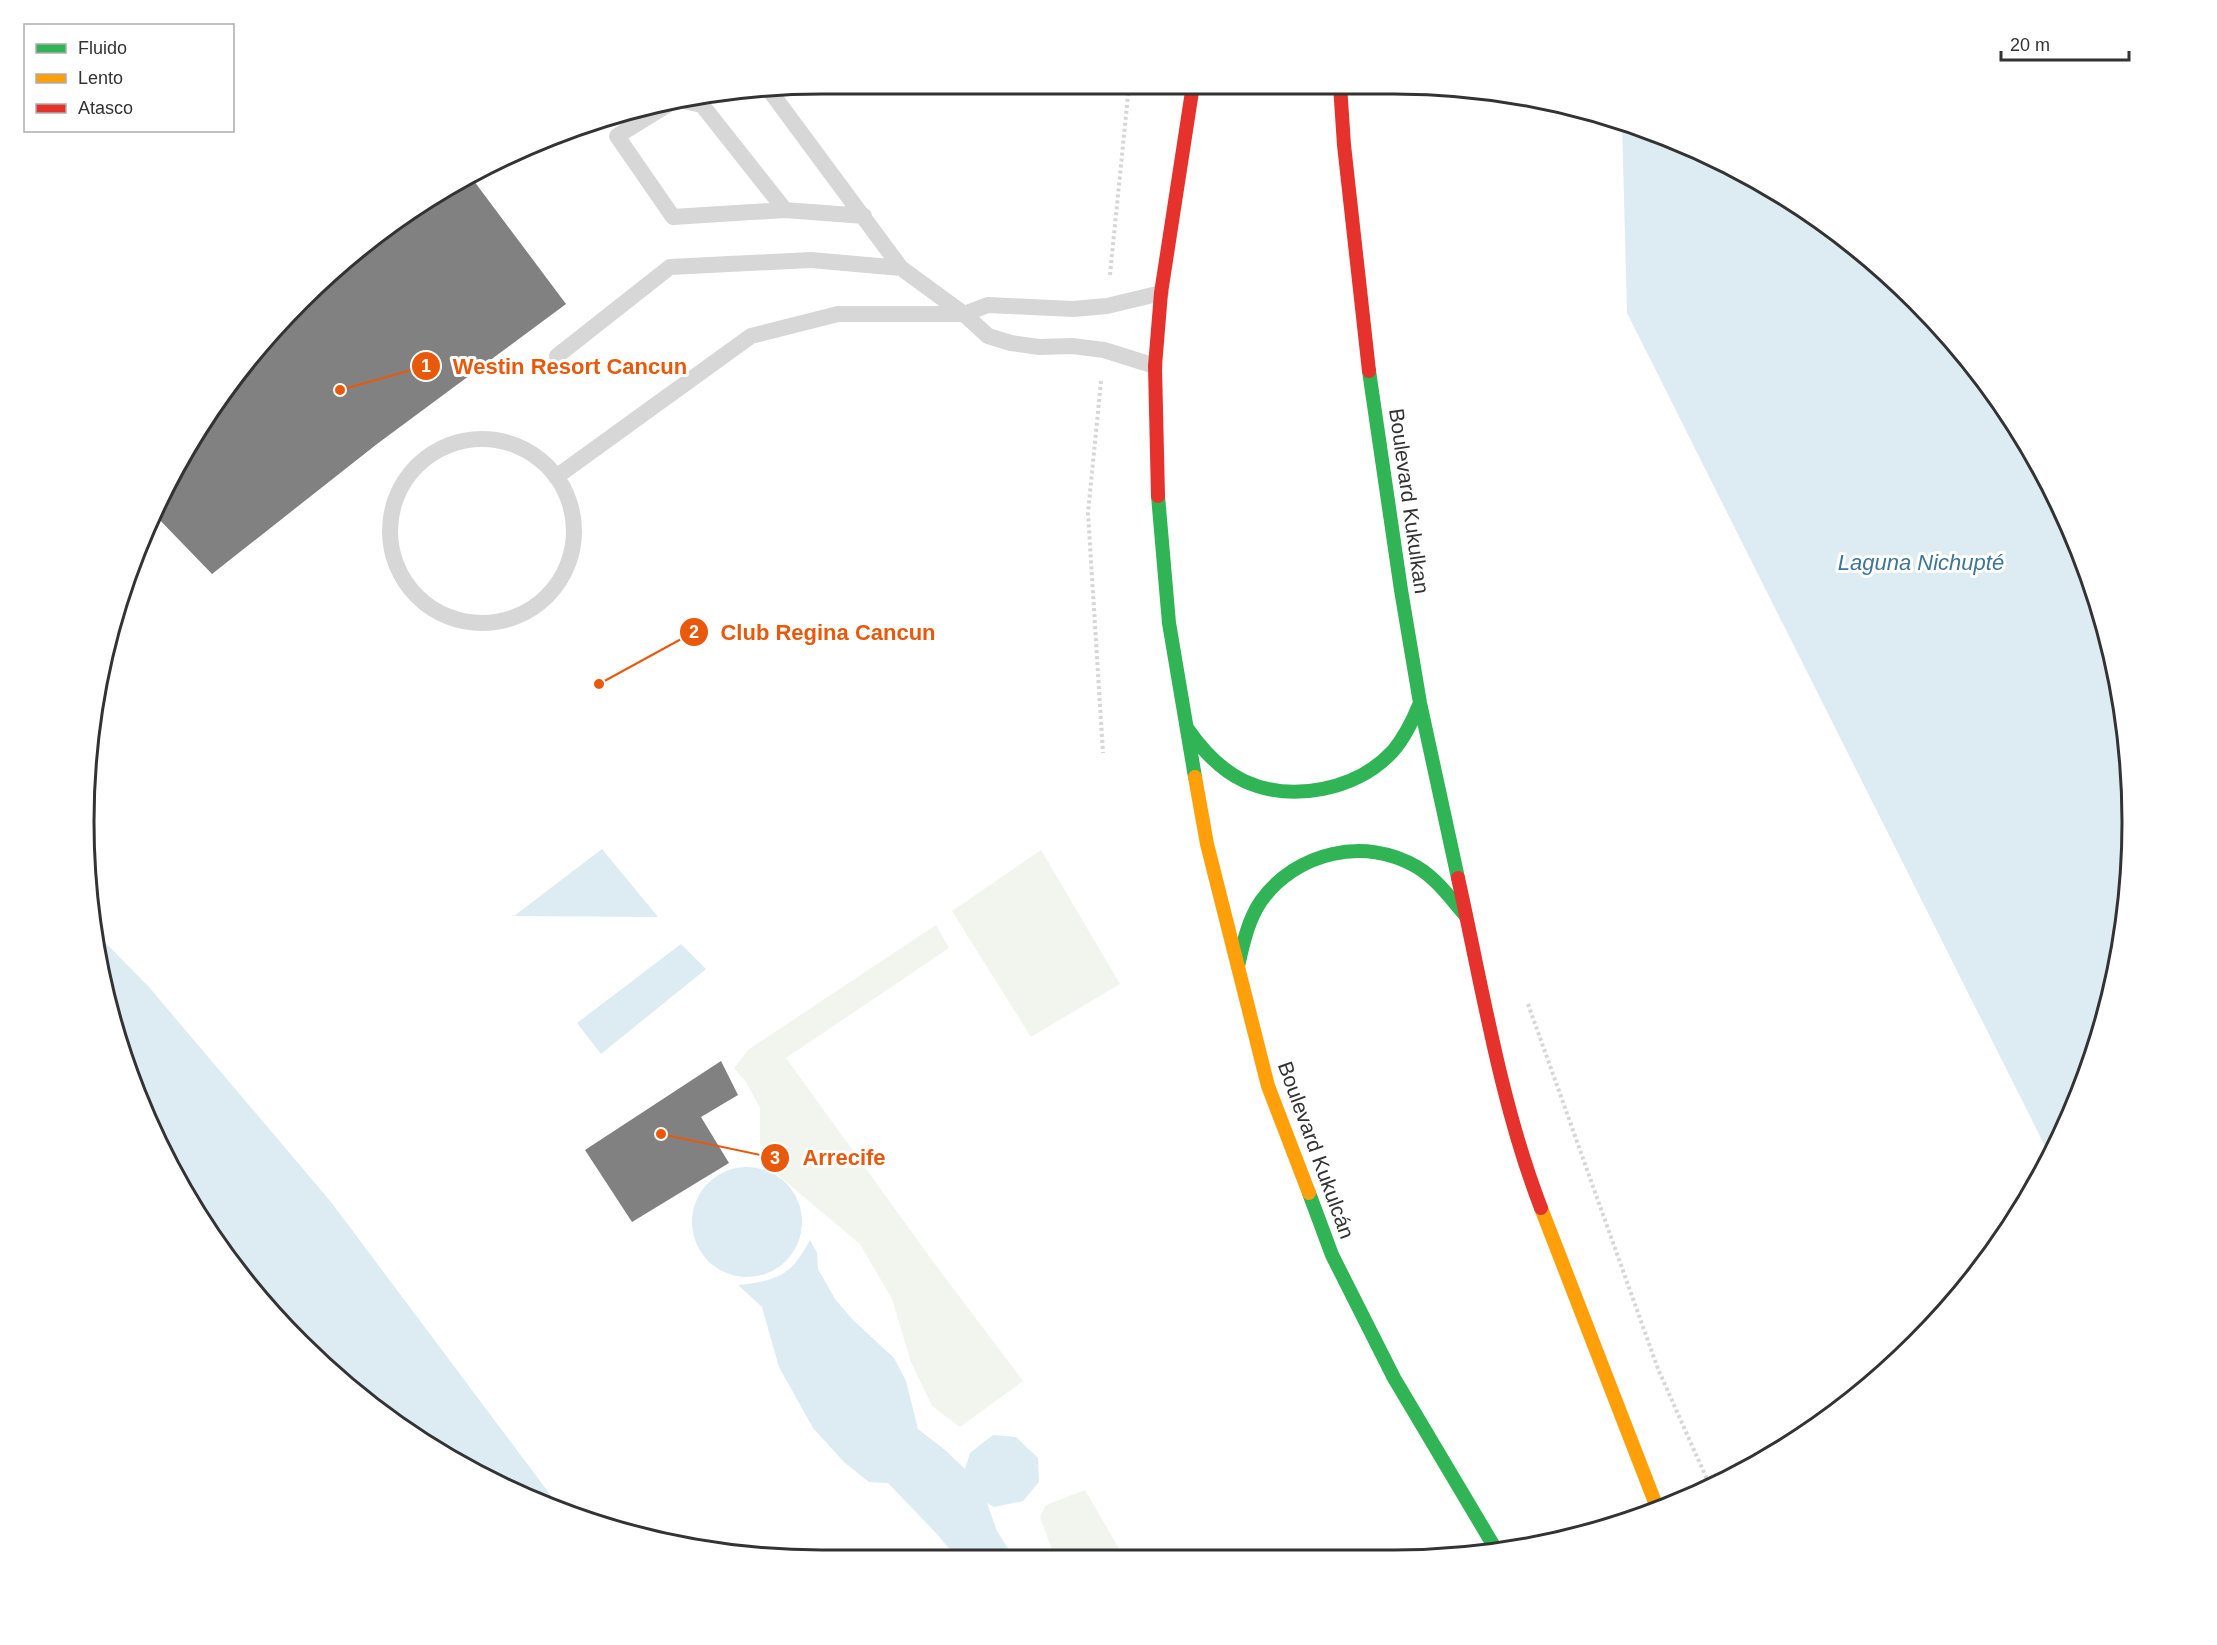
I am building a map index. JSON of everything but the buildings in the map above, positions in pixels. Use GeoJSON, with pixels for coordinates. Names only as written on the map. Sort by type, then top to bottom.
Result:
{"type":"FeatureCollection","features":[{"type":"Feature","properties":{"kind":"main road"},"geometry":{"type":"LineString","coordinates":[[1192,94],[1161,293],[1155,366],[1158,515],[1169,623],[1186,727],[1203,751],[1225,771],[1251,784],[1271,789],[1310,792],[1340,785],[1366,772],[1390,754],[1408,730],[1420,703]]}},
{"type":"Feature","properties":{"kind":"main road","name":"Boulevard Kukulkan"},"geometry":{"type":"LineString","coordinates":[[1341,94],[1368,363],[1401,590],[1420,703],[1467,917]]}},
{"type":"Feature","properties":{"kind":"main road","name":"Boulevard Kukulcán"},"geometry":{"type":"LineString","coordinates":[[1186,727],[1207,844],[1268,1086],[1332,1255],[1394,1378],[1492,1544]]}},
{"type":"Feature","properties":{"kind":"main road"},"geometry":{"type":"LineString","coordinates":[[1238,967],[1246,931],[1261,900],[1285,874],[1316,857],[1350,850],[1385,853],[1417,867],[1443,890],[1467,917],[1507,1100],[1529,1178],[1655,1502]]}},
{"type":"Feature","properties":{"kind":"lane"},"geometry":{"type":"LineString","coordinates":[[774,96],[901,268],[964,314],[988,336],[1011,343],[1039,347],[1072,346],[1104,350],[1155,366]]}},
{"type":"Feature","properties":{"kind":"lane"},"geometry":{"type":"LineString","coordinates":[[701,105],[785,210]]}},
{"type":"Feature","properties":{"kind":"lane"},"geometry":{"type":"LineString","coordinates":[[647,116],[617,136],[673,217],[785,210],[864,216]]}},
{"type":"Feature","properties":{"kind":"lane"},"geometry":{"type":"LineString","coordinates":[[557,356],[670,267],[811,260],[901,268]]}},
{"type":"Feature","properties":{"kind":"lane"},"geometry":{"type":"LineString","coordinates":[[556,477],[751,336],[838,314],[964,314],[988,305],[1073,309],[1134,302],[1161,293]]}},
{"type":"Feature","properties":{"kind":"lane"},"geometry":{"type":"LineString","coordinates":[[472,440],[496,440],[519,447],[540,460],[556,477],[568,498],[574,522],[573,546],[566,568],[554,589],[536,606],[515,617],[491,623],[467,622],[444,616],[423,604],[407,586],[396,565],[390,541],[391,517],[397,494],[410,474],[428,457],[456,444],[472,440]]}},
{"type":"Feature","properties":{"kind":"path"},"geometry":{"type":"LineString","coordinates":[[1107,306],[1128,94]]}},
{"type":"Feature","properties":{"kind":"path"},"geometry":{"type":"LineString","coordinates":[[1102,753],[1088,513],[1104,350]]}},
{"type":"Feature","properties":{"kind":"path"},"geometry":{"type":"LineString","coordinates":[[1525,994],[1658,1369],[1707,1479]]}},
{"type":"Feature","properties":{"kind":"shaded area"},"geometry":{"type":"Polygon","coordinates":[[[1041,850],[1120,984],[1031,1037],[952,911],[1041,850]]]}},
{"type":"Feature","properties":{"kind":"shaded area"},"geometry":{"type":"Polygon","coordinates":[[[936,925],[949,948],[786,1058],[934,1263],[1023,1381],[960,1427],[932,1406],[911,1362],[892,1299],[860,1244],[779,1176],[760,1143],[760,1108],[746,1082],[734,1068],[749,1049],[936,925]]]}},
{"type":"Feature","properties":{"kind":"shaded area"},"geometry":{"type":"Polygon","coordinates":[[[1085,1490],[1120,1550],[1052,1550],[1040,1517],[1046,1505],[1085,1490]]]}},
{"type":"Feature","properties":{"kind":"water","name":"Laguna Nichupté"},"geometry":{"type":"Polygon","coordinates":[[[1622,131],[1673,150],[1759,192],[1799,217],[1875,275],[1942,342],[1972,379],[2000,418],[2047,501],[2084,588],[2109,680],[2121,775],[2122,822],[2121,870],[2109,965],[2084,1057],[2045,1147],[1627,313],[1622,131]]]}},
{"type":"Feature","properties":{"kind":"water"},"geometry":{"type":"Polygon","coordinates":[[[602,849],[658,917],[514,916],[602,849]]]}},
{"type":"Feature","properties":{"kind":"water"},"geometry":{"type":"Polygon","coordinates":[[[105,942],[148,986],[331,1202],[553,1499],[458,1453],[379,1400],[342,1370],[308,1337],[275,1303],[245,1266],[217,1227],[192,1186],[150,1101],[119,1011],[105,942]]]}},
{"type":"Feature","properties":{"kind":"water"},"geometry":{"type":"Polygon","coordinates":[[[681,944],[706,969],[601,1054],[577,1023],[681,944]]]}},
{"type":"Feature","properties":{"kind":"water"},"geometry":{"type":"Polygon","coordinates":[[[747,1167],[768,1171],[786,1183],[798,1201],[802,1222],[798,1243],[786,1261],[768,1273],[747,1277],[726,1273],[708,1261],[696,1243],[692,1222],[696,1201],[708,1183],[726,1171],[747,1167]]]}},
{"type":"Feature","properties":{"kind":"water"},"geometry":{"type":"Polygon","coordinates":[[[810,1240],[817,1253],[818,1269],[835,1299],[852,1319],[894,1358],[906,1381],[918,1429],[965,1469],[970,1453],[993,1435],[1016,1437],[1038,1458],[1039,1482],[1023,1501],[994,1507],[987,1503],[997,1531],[1009,1550],[950,1550],[888,1483],[869,1482],[844,1462],[813,1428],[779,1367],[762,1307],[738,1285],[763,1281],[782,1274],[796,1262],[810,1240]]]}},
{"type":"Feature","properties":{"kind":"traffic: fast"},"geometry":{"type":"LineString","coordinates":[[1369,371],[1420,703],[1458,878]]}},
{"type":"Feature","properties":{"kind":"traffic: fast"},"geometry":{"type":"LineString","coordinates":[[1158,496],[1169,623],[1195,777]]}},
{"type":"Feature","properties":{"kind":"traffic: fast"},"geometry":{"type":"LineString","coordinates":[[1187,728],[1212,758],[1227,771],[1244,781],[1263,788],[1282,791],[1323,789],[1361,775],[1393,751],[1412,722],[1420,703]]}},
{"type":"Feature","properties":{"kind":"traffic: fast"},"geometry":{"type":"LineString","coordinates":[[1238,966],[1249,924],[1261,901],[1276,884],[1293,871],[1333,854],[1354,851],[1376,852],[1417,867],[1431,877],[1466,916]]}},
{"type":"Feature","properties":{"kind":"traffic: fast"},"geometry":{"type":"LineString","coordinates":[[1309,1193],[1332,1255],[1394,1378],[1492,1544]]}},
{"type":"Feature","properties":{"kind":"traffic: slow"},"geometry":{"type":"LineString","coordinates":[[1195,777],[1207,844],[1268,1086],[1309,1193]]}},
{"type":"Feature","properties":{"kind":"traffic: slow"},"geometry":{"type":"LineString","coordinates":[[1541,1208],[1655,1502]]}},
{"type":"Feature","properties":{"kind":"traffic: jam"},"geometry":{"type":"LineString","coordinates":[[1158,496],[1155,366],[1161,293],[1192,94]]}},
{"type":"Feature","properties":{"kind":"traffic: jam"},"geometry":{"type":"LineString","coordinates":[[1341,94],[1344,145],[1369,371]]}},
{"type":"Feature","properties":{"kind":"traffic: jam"},"geometry":{"type":"LineString","coordinates":[[1458,878],[1503,1087],[1541,1208]]}},
{"type":"Feature","properties":{"kind":"place","name":"Westin Resort Cancun"},"geometry":{"type":"Point","coordinates":[340,390]}},
{"type":"Feature","properties":{"kind":"place","name":"Club Regina Cancun"},"geometry":{"type":"Point","coordinates":[599,684]}},
{"type":"Feature","properties":{"kind":"place","name":"Arrecife"},"geometry":{"type":"Point","coordinates":[661,1134]}}]}
